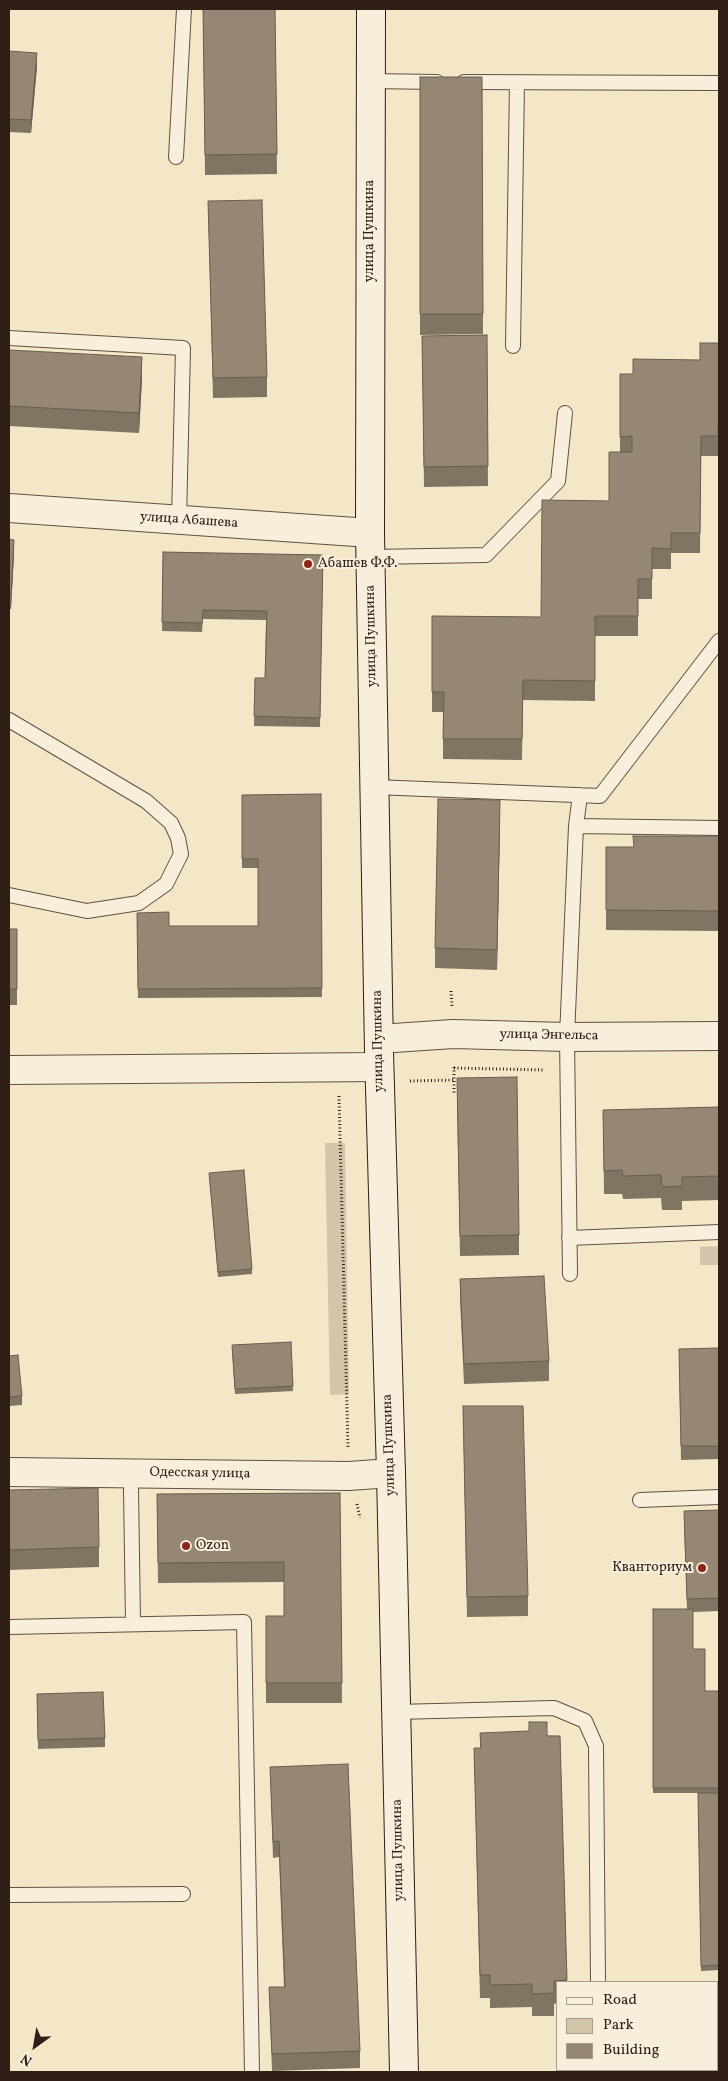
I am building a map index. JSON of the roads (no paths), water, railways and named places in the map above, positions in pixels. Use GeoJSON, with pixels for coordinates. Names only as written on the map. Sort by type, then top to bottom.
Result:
{"type":"FeatureCollection","features":[{"type":"Feature","properties":{"kind":"main road","name":"улица Пушкина"},"geometry":{"type":"LineString","coordinates":[[370,9],[370,545],[378,1039],[392,1473],[404,2072]]}},
{"type":"Feature","properties":{"kind":"main road","name":"улица Абашева"},"geometry":{"type":"LineString","coordinates":[[9,508],[179,520],[370,545]]}},
{"type":"Feature","properties":{"kind":"main road","name":"улица Энгельса"},"geometry":{"type":"LineString","coordinates":[[378,1039],[453,1034],[567,1037],[719,1036]]}},
{"type":"Feature","properties":{"kind":"main road"},"geometry":{"type":"LineString","coordinates":[[9,1070],[379,1067]]}},
{"type":"Feature","properties":{"kind":"main road","name":"Одесская улица"},"geometry":{"type":"LineString","coordinates":[[9,1472],[349,1476],[392,1473]]}},
{"type":"Feature","properties":{"kind":"lane"},"geometry":{"type":"LineString","coordinates":[[176,158],[184,9]]}},
{"type":"Feature","properties":{"kind":"lane"},"geometry":{"type":"LineString","coordinates":[[370,82],[719,83]]}},
{"type":"Feature","properties":{"kind":"lane"},"geometry":{"type":"LineString","coordinates":[[513,346],[517,82]]}},
{"type":"Feature","properties":{"kind":"lane"},"geometry":{"type":"LineString","coordinates":[[9,338],[184,348],[179,520]]}},
{"type":"Feature","properties":{"kind":"lane"},"geometry":{"type":"LineString","coordinates":[[370,545],[486,555],[558,481],[566,413]]}},
{"type":"Feature","properties":{"kind":"lane"},"geometry":{"type":"LineString","coordinates":[[374,787],[600,796],[719,641]]}},
{"type":"Feature","properties":{"kind":"lane"},"geometry":{"type":"LineString","coordinates":[[9,720],[146,801],[171,822],[178,838],[180,854],[166,884],[139,904],[87,911],[9,896]]}},
{"type":"Feature","properties":{"kind":"lane"},"geometry":{"type":"LineString","coordinates":[[570,1274],[567,1037],[576,826],[580,795]]}},
{"type":"Feature","properties":{"kind":"lane"},"geometry":{"type":"LineString","coordinates":[[576,826],[719,828]]}},
{"type":"Feature","properties":{"kind":"lane"},"geometry":{"type":"LineString","coordinates":[[569,1238],[719,1232]]}},
{"type":"Feature","properties":{"kind":"lane"},"geometry":{"type":"LineString","coordinates":[[131,1488],[133,1623]]}},
{"type":"Feature","properties":{"kind":"lane"},"geometry":{"type":"LineString","coordinates":[[640,1500],[719,1497]]}},
{"type":"Feature","properties":{"kind":"lane"},"geometry":{"type":"LineString","coordinates":[[9,1627],[244,1622],[252,2072]]}},
{"type":"Feature","properties":{"kind":"lane"},"geometry":{"type":"LineString","coordinates":[[396,1712],[554,1708],[585,1720],[596,1746],[598,1981]]}},
{"type":"Feature","properties":{"kind":"lane"},"geometry":{"type":"LineString","coordinates":[[9,1895],[183,1894]]}},
{"type":"Feature","properties":{"kind":"place","name":"Абашев Ф.Ф."},"geometry":{"type":"Point","coordinates":[308,564]}},
{"type":"Feature","properties":{"kind":"place","name":"Ozon"},"geometry":{"type":"Point","coordinates":[186,1546]}},
{"type":"Feature","properties":{"kind":"place","name":"Кванториум"},"geometry":{"type":"Point","coordinates":[702,1568]}}]}
